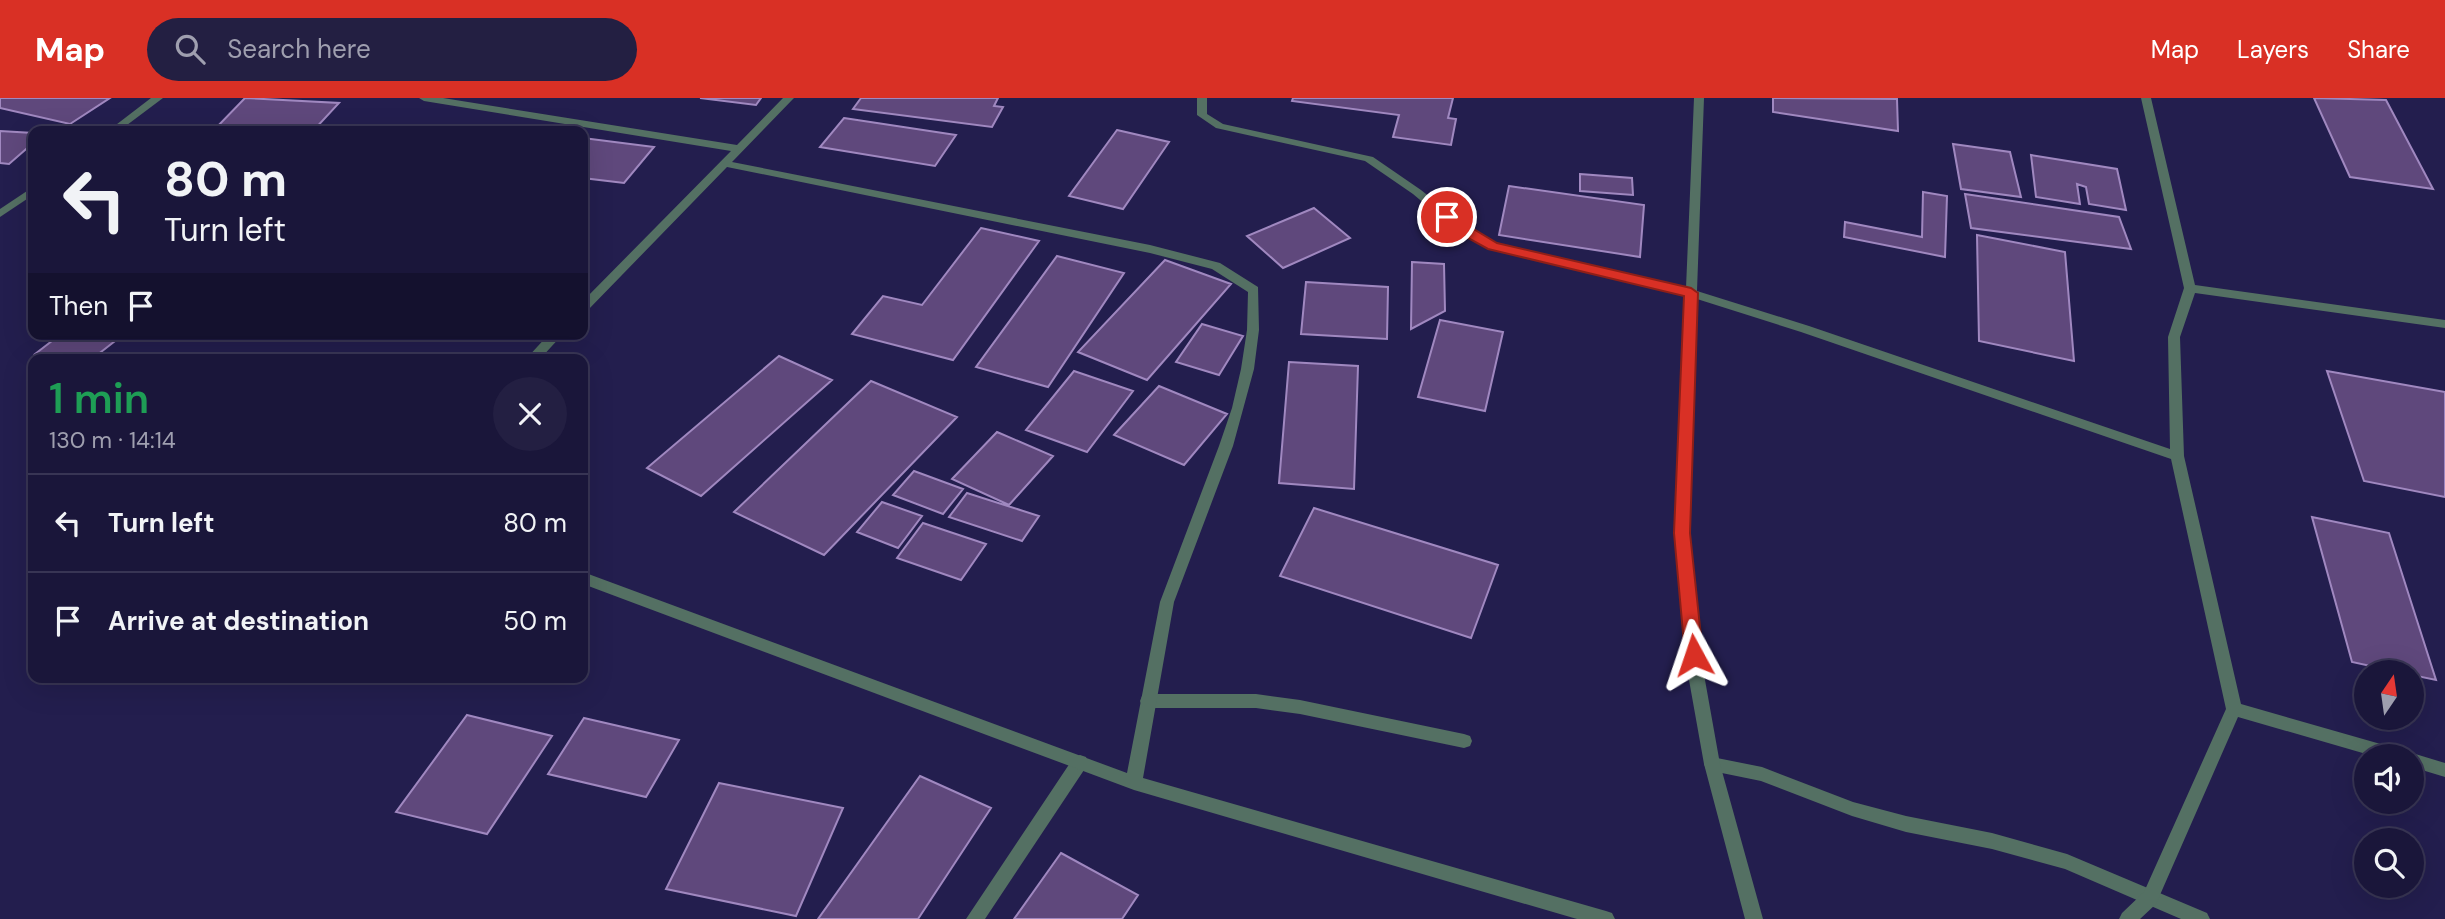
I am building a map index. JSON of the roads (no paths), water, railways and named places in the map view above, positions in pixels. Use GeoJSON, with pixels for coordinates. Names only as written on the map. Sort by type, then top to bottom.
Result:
{"type":"FeatureCollection","features":[{"type":"Feature","properties":{"kind":"street"},"geometry":{"type":"LineString","coordinates":[[120,126],[158,98]]}},
{"type":"Feature","properties":{"kind":"street"},"geometry":{"type":"LineString","coordinates":[[424,98],[741,149]]}},
{"type":"Feature","properties":{"kind":"street"},"geometry":{"type":"LineString","coordinates":[[588,303],[789,98]]}},
{"type":"Feature","properties":{"kind":"street"},"geometry":{"type":"LineString","coordinates":[[1202,98],[1202,115],[1220,126],[1368,159],[1417,192],[1462,229],[1493,246],[1691,293],[1805,329],[2177,457]]}},
{"type":"Feature","properties":{"kind":"street"},"geometry":{"type":"LineString","coordinates":[[1699,98],[1682,533],[1697,680],[1712,764],[1754,919]]}},
{"type":"Feature","properties":{"kind":"street"},"geometry":{"type":"LineString","coordinates":[[2128,919],[2150,898],[2234,709],[2177,457],[2174,337],[2190,288],[2146,98]]}},
{"type":"Feature","properties":{"kind":"street"},"geometry":{"type":"LineString","coordinates":[[726,164],[1150,249],[1216,266],[1254,290],[1252,347],[1221,464],[1168,598],[1134,783]]}},
{"type":"Feature","properties":{"kind":"street"},"geometry":{"type":"LineString","coordinates":[[3,209],[28,193]]}},
{"type":"Feature","properties":{"kind":"street"},"geometry":{"type":"LineString","coordinates":[[2190,288],[2445,324]]}},
{"type":"Feature","properties":{"kind":"street"},"geometry":{"type":"LineString","coordinates":[[537,354],[551,340]]}},
{"type":"Feature","properties":{"kind":"street"},"geometry":{"type":"LineString","coordinates":[[588,580],[1134,783],[1606,919]]}},
{"type":"Feature","properties":{"kind":"street"},"geometry":{"type":"LineString","coordinates":[[1148,701],[1256,701],[1464,741]]}},
{"type":"Feature","properties":{"kind":"street"},"geometry":{"type":"LineString","coordinates":[[2234,709],[2356,744]]}},
{"type":"Feature","properties":{"kind":"street"},"geometry":{"type":"LineString","coordinates":[[975,919],[1080,762]]}},
{"type":"Feature","properties":{"kind":"street"},"geometry":{"type":"LineString","coordinates":[[1712,764],[1762,774],[1852,809],[1895,821],[1992,841],[2067,862],[2201,919]]}},
{"type":"Feature","properties":{"kind":"street"},"geometry":{"type":"LineString","coordinates":[[2424,764],[2445,770]]}}]}
